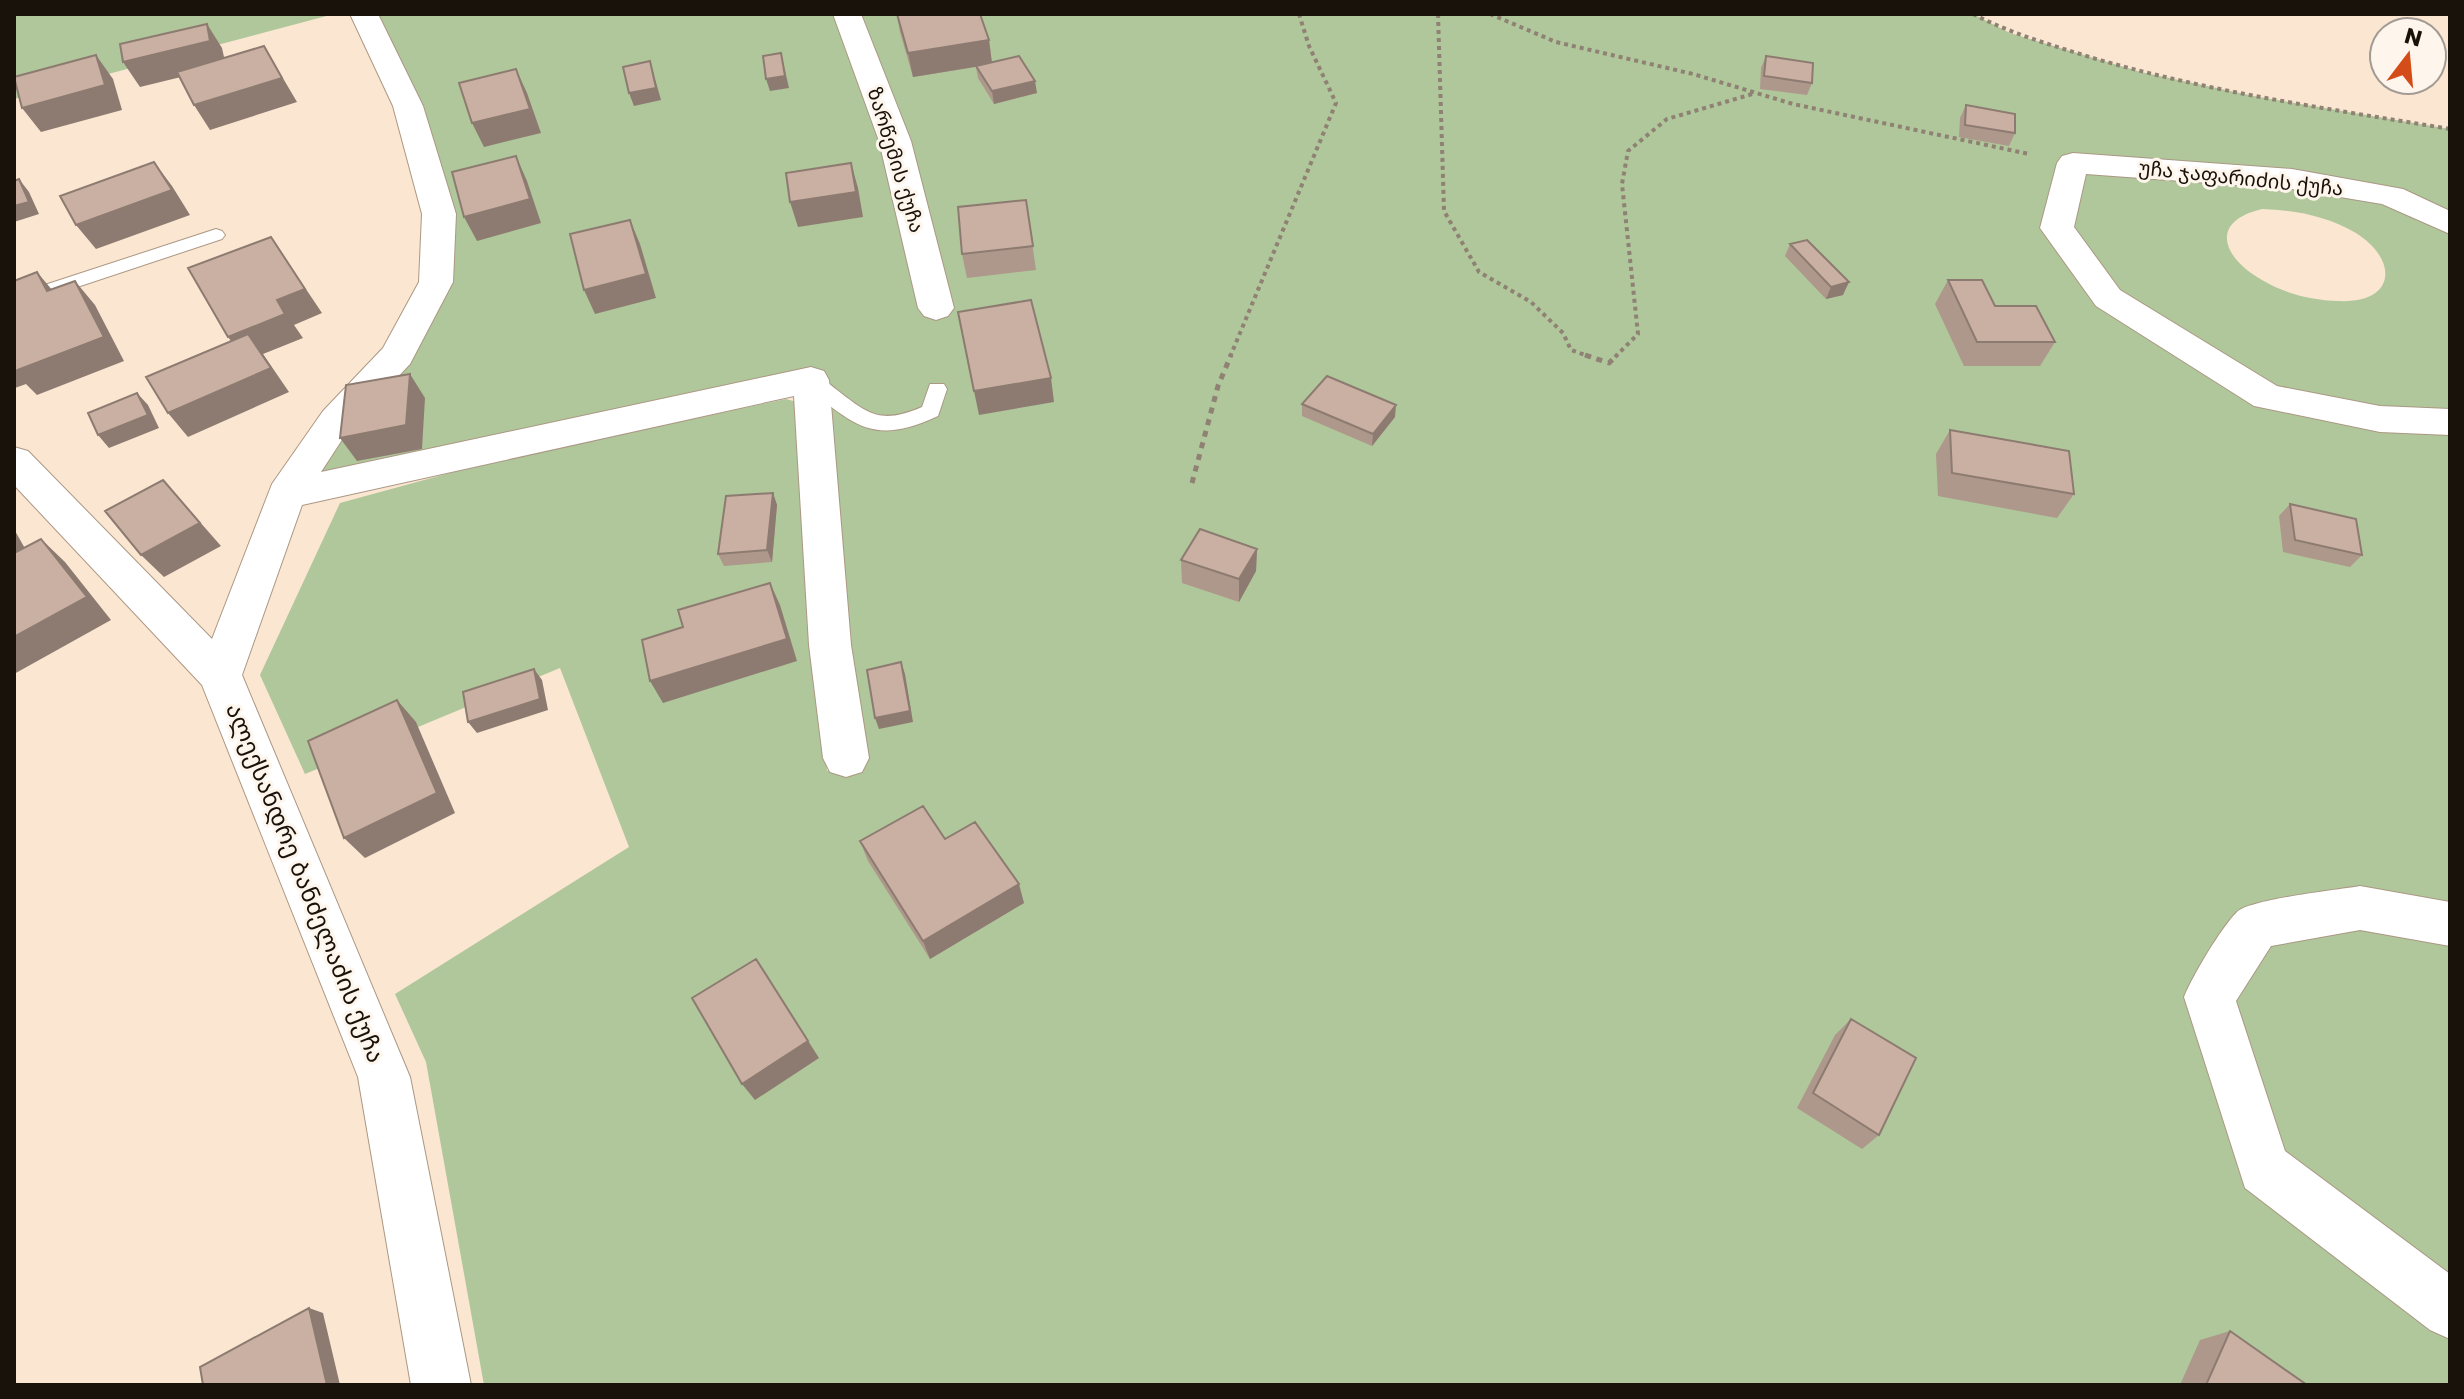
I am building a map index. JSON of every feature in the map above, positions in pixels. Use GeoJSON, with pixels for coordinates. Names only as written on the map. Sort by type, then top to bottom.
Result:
{"type":"FeatureCollection","features":[{"type":"Feature","properties":{"kind":"street"},"geometry":{"type":"LineString","coordinates":[[220,675],[286,494],[336,420],[397,355],[436,282],[439,214],[408,106],[364,14]]}},
{"type":"Feature","properties":{"kind":"street","name":"ზარწემის ქუჩა"},"geometry":{"type":"LineString","coordinates":[[847,14],[895,141],[936,308]]}},
{"type":"Feature","properties":{"kind":"street"},"geometry":{"type":"LineString","coordinates":[[2073,163],[2057,228],[2108,298],[2267,397],[2380,419],[2450,422]]}},
{"type":"Feature","properties":{"kind":"street","name":"უჩა ჯაფარიძის ქუჩა"},"geometry":{"type":"LineString","coordinates":[[2073,163],[2292,179],[2391,196],[2450,224]]}},
{"type":"Feature","properties":{"kind":"street"},"geometry":{"type":"LineString","coordinates":[[286,494],[811,380],[830,645],[846,758]]}},
{"type":"Feature","properties":{"kind":"street","name":"ალექსანდრე ბანძელაძის ქუჩა"},"geometry":{"type":"LineString","coordinates":[[14,461],[220,675],[384,1077],[441,1385]]}},
{"type":"Feature","properties":{"kind":"street"},"geometry":{"type":"LineString","coordinates":[[2450,924],[2360,908],[2256,926],[2209,997],[2264,1169],[2450,1310]]}},
{"type":"Feature","properties":{"kind":"lane"},"geometry":{"type":"LineString","coordinates":[[14,302],[216,235]]}},
{"type":"Feature","properties":{"kind":"lane"},"geometry":{"type":"LineString","coordinates":[[811,380],[851,410],[881,425],[915,418],[931,411],[937,389]]}},
{"type":"Feature","properties":{"kind":"path"},"geometry":{"type":"LineString","coordinates":[[1192,483],[1218,386],[1336,103],[1309,46],[1299,14]]}},
{"type":"Feature","properties":{"kind":"path"},"geometry":{"type":"LineString","coordinates":[[1438,14],[1444,211],[1479,272],[1531,302],[1563,333],[1571,350],[1609,363],[1638,334],[1622,184],[1628,151],[1667,119],[1756,93]]}},
{"type":"Feature","properties":{"kind":"path"},"geometry":{"type":"LineString","coordinates":[[1490,14],[1556,42],[1693,74],[1793,104],[2073,163]]}},
{"type":"Feature","properties":{"kind":"path"},"geometry":{"type":"LineString","coordinates":[[1973,14],[2010,33],[2141,72],[2259,97],[2450,129]]}},
{"type":"Feature","properties":{"kind":"green space"},"geometry":{"type":"Polygon","coordinates":[[[14,14],[334,14],[14,99],[14,14]]]}},
{"type":"Feature","properties":{"kind":"green space"},"geometry":{"type":"Polygon","coordinates":[[[364,14],[1973,14],[2010,33],[2141,72],[2259,97],[2450,129],[2450,1385],[484,1385],[426,1062],[395,994],[629,847],[560,668],[305,774],[260,675],[340,503],[490,462],[786,399],[804,404],[827,771],[860,760],[810,380],[286,494],[436,282],[439,214],[364,14]],[[2262,209],[2234,222],[2228,231],[2227,241],[2238,261],[2262,280],[2299,295],[2338,301],[2371,296],[2380,288],[2385,279],[2385,268],[2380,256],[2356,233],[2322,218],[2262,209]]]}},
{"type":"Feature","properties":{"kind":"building"},"geometry":{"type":"Polygon","coordinates":[[[897,14],[980,14],[989,40],[908,53],[897,14]]]}},
{"type":"Feature","properties":{"kind":"building"},"geometry":{"type":"Polygon","coordinates":[[[207,24],[210,41],[123,62],[120,44],[207,24]]]}},
{"type":"Feature","properties":{"kind":"building"},"geometry":{"type":"Polygon","coordinates":[[[264,46],[282,78],[194,105],[177,72],[264,46]]]}},
{"type":"Feature","properties":{"kind":"building"},"geometry":{"type":"Polygon","coordinates":[[[781,53],[785,76],[766,79],[763,56],[781,53]]]}},
{"type":"Feature","properties":{"kind":"building"},"geometry":{"type":"Polygon","coordinates":[[[96,55],[105,85],[22,108],[14,77],[96,55]]]}},
{"type":"Feature","properties":{"kind":"building"},"geometry":{"type":"Polygon","coordinates":[[[1019,56],[1035,81],[992,91],[976,66],[1019,56]]]}},
{"type":"Feature","properties":{"kind":"building"},"geometry":{"type":"Polygon","coordinates":[[[1766,56],[1813,63],[1812,83],[1764,76],[1766,56]]]}},
{"type":"Feature","properties":{"kind":"building"},"geometry":{"type":"Polygon","coordinates":[[[650,61],[656,88],[629,93],[623,67],[650,61]]]}},
{"type":"Feature","properties":{"kind":"building"},"geometry":{"type":"Polygon","coordinates":[[[516,69],[530,109],[472,123],[459,83],[516,69]]]}},
{"type":"Feature","properties":{"kind":"building"},"geometry":{"type":"Polygon","coordinates":[[[1966,105],[2015,114],[2015,133],[1965,125],[1966,105]]]}},
{"type":"Feature","properties":{"kind":"building"},"geometry":{"type":"Polygon","coordinates":[[[516,156],[530,199],[464,217],[452,172],[516,156]]]}},
{"type":"Feature","properties":{"kind":"building"},"geometry":{"type":"Polygon","coordinates":[[[154,162],[172,190],[76,225],[60,196],[154,162]]]}},
{"type":"Feature","properties":{"kind":"building"},"geometry":{"type":"Polygon","coordinates":[[[851,163],[856,192],[790,202],[786,173],[851,163]]]}},
{"type":"Feature","properties":{"kind":"building"},"geometry":{"type":"Polygon","coordinates":[[[19,179],[29,202],[14,206],[14,181],[19,179]]]}},
{"type":"Feature","properties":{"kind":"building"},"geometry":{"type":"Polygon","coordinates":[[[1026,200],[1033,246],[962,254],[958,207],[1026,200]]]}},
{"type":"Feature","properties":{"kind":"building"},"geometry":{"type":"Polygon","coordinates":[[[630,220],[646,274],[584,290],[570,234],[630,220]]]}},
{"type":"Feature","properties":{"kind":"building"},"geometry":{"type":"Polygon","coordinates":[[[271,237],[305,289],[277,300],[285,314],[228,337],[188,268],[271,237]]]}},
{"type":"Feature","properties":{"kind":"building"},"geometry":{"type":"Polygon","coordinates":[[[1807,240],[1849,282],[1831,287],[1790,244],[1807,240]]]}},
{"type":"Feature","properties":{"kind":"building"},"geometry":{"type":"Polygon","coordinates":[[[37,272],[47,291],[75,281],[104,337],[15,371],[14,281],[37,272]]]}},
{"type":"Feature","properties":{"kind":"building"},"geometry":{"type":"Polygon","coordinates":[[[1948,280],[1982,280],[1995,306],[2036,306],[2055,342],[1977,342],[1948,280]]]}},
{"type":"Feature","properties":{"kind":"building"},"geometry":{"type":"Polygon","coordinates":[[[1031,300],[1051,378],[974,391],[958,312],[1031,300]]]}},
{"type":"Feature","properties":{"kind":"building"},"geometry":{"type":"Polygon","coordinates":[[[248,334],[271,368],[168,413],[146,377],[248,334]]]}},
{"type":"Feature","properties":{"kind":"building"},"geometry":{"type":"Polygon","coordinates":[[[410,374],[406,425],[340,438],[346,385],[410,374]]]}},
{"type":"Feature","properties":{"kind":"building"},"geometry":{"type":"Polygon","coordinates":[[[1327,376],[1396,405],[1373,434],[1302,404],[1327,376]]]}},
{"type":"Feature","properties":{"kind":"building"},"geometry":{"type":"Polygon","coordinates":[[[137,393],[148,415],[98,435],[88,413],[137,393]]]}},
{"type":"Feature","properties":{"kind":"building"},"geometry":{"type":"Polygon","coordinates":[[[1950,430],[2069,451],[2074,494],[1952,473],[1950,430]]]}},
{"type":"Feature","properties":{"kind":"building"},"geometry":{"type":"Polygon","coordinates":[[[163,480],[200,523],[141,555],[105,511],[163,480]]]}},
{"type":"Feature","properties":{"kind":"building"},"geometry":{"type":"Polygon","coordinates":[[[773,493],[767,550],[718,554],[726,496],[773,493]]]}},
{"type":"Feature","properties":{"kind":"building"},"geometry":{"type":"Polygon","coordinates":[[[2290,504],[2356,519],[2362,555],[2295,540],[2290,504]]]}},
{"type":"Feature","properties":{"kind":"building"},"geometry":{"type":"Polygon","coordinates":[[[1200,529],[1257,549],[1239,579],[1181,560],[1200,529]]]}},
{"type":"Feature","properties":{"kind":"building"},"geometry":{"type":"Polygon","coordinates":[[[41,539],[87,597],[14,637],[14,553],[41,539]]]}},
{"type":"Feature","properties":{"kind":"building"},"geometry":{"type":"Polygon","coordinates":[[[770,583],[787,639],[650,681],[642,640],[683,627],[678,610],[770,583]]]}},
{"type":"Feature","properties":{"kind":"building"},"geometry":{"type":"Polygon","coordinates":[[[901,662],[910,711],[875,718],[867,670],[901,662]]]}},
{"type":"Feature","properties":{"kind":"building"},"geometry":{"type":"Polygon","coordinates":[[[534,669],[540,699],[468,722],[463,692],[534,669]]]}},
{"type":"Feature","properties":{"kind":"building"},"geometry":{"type":"Polygon","coordinates":[[[397,700],[437,793],[344,838],[308,741],[397,700]]]}},
{"type":"Feature","properties":{"kind":"building"},"geometry":{"type":"Polygon","coordinates":[[[923,806],[945,839],[975,822],[1019,884],[923,941],[860,841],[923,806]]]}},
{"type":"Feature","properties":{"kind":"building"},"geometry":{"type":"Polygon","coordinates":[[[756,959],[808,1041],[742,1084],[692,998],[756,959]]]}},
{"type":"Feature","properties":{"kind":"building"},"geometry":{"type":"Polygon","coordinates":[[[1851,1019],[1916,1058],[1879,1135],[1813,1093],[1851,1019]]]}},
{"type":"Feature","properties":{"kind":"building"},"geometry":{"type":"Polygon","coordinates":[[[309,1308],[327,1385],[203,1385],[200,1367],[309,1308]]]}},
{"type":"Feature","properties":{"kind":"building"},"geometry":{"type":"Polygon","coordinates":[[[2230,1331],[2307,1385],[2206,1385],[2230,1331]]]}}]}
